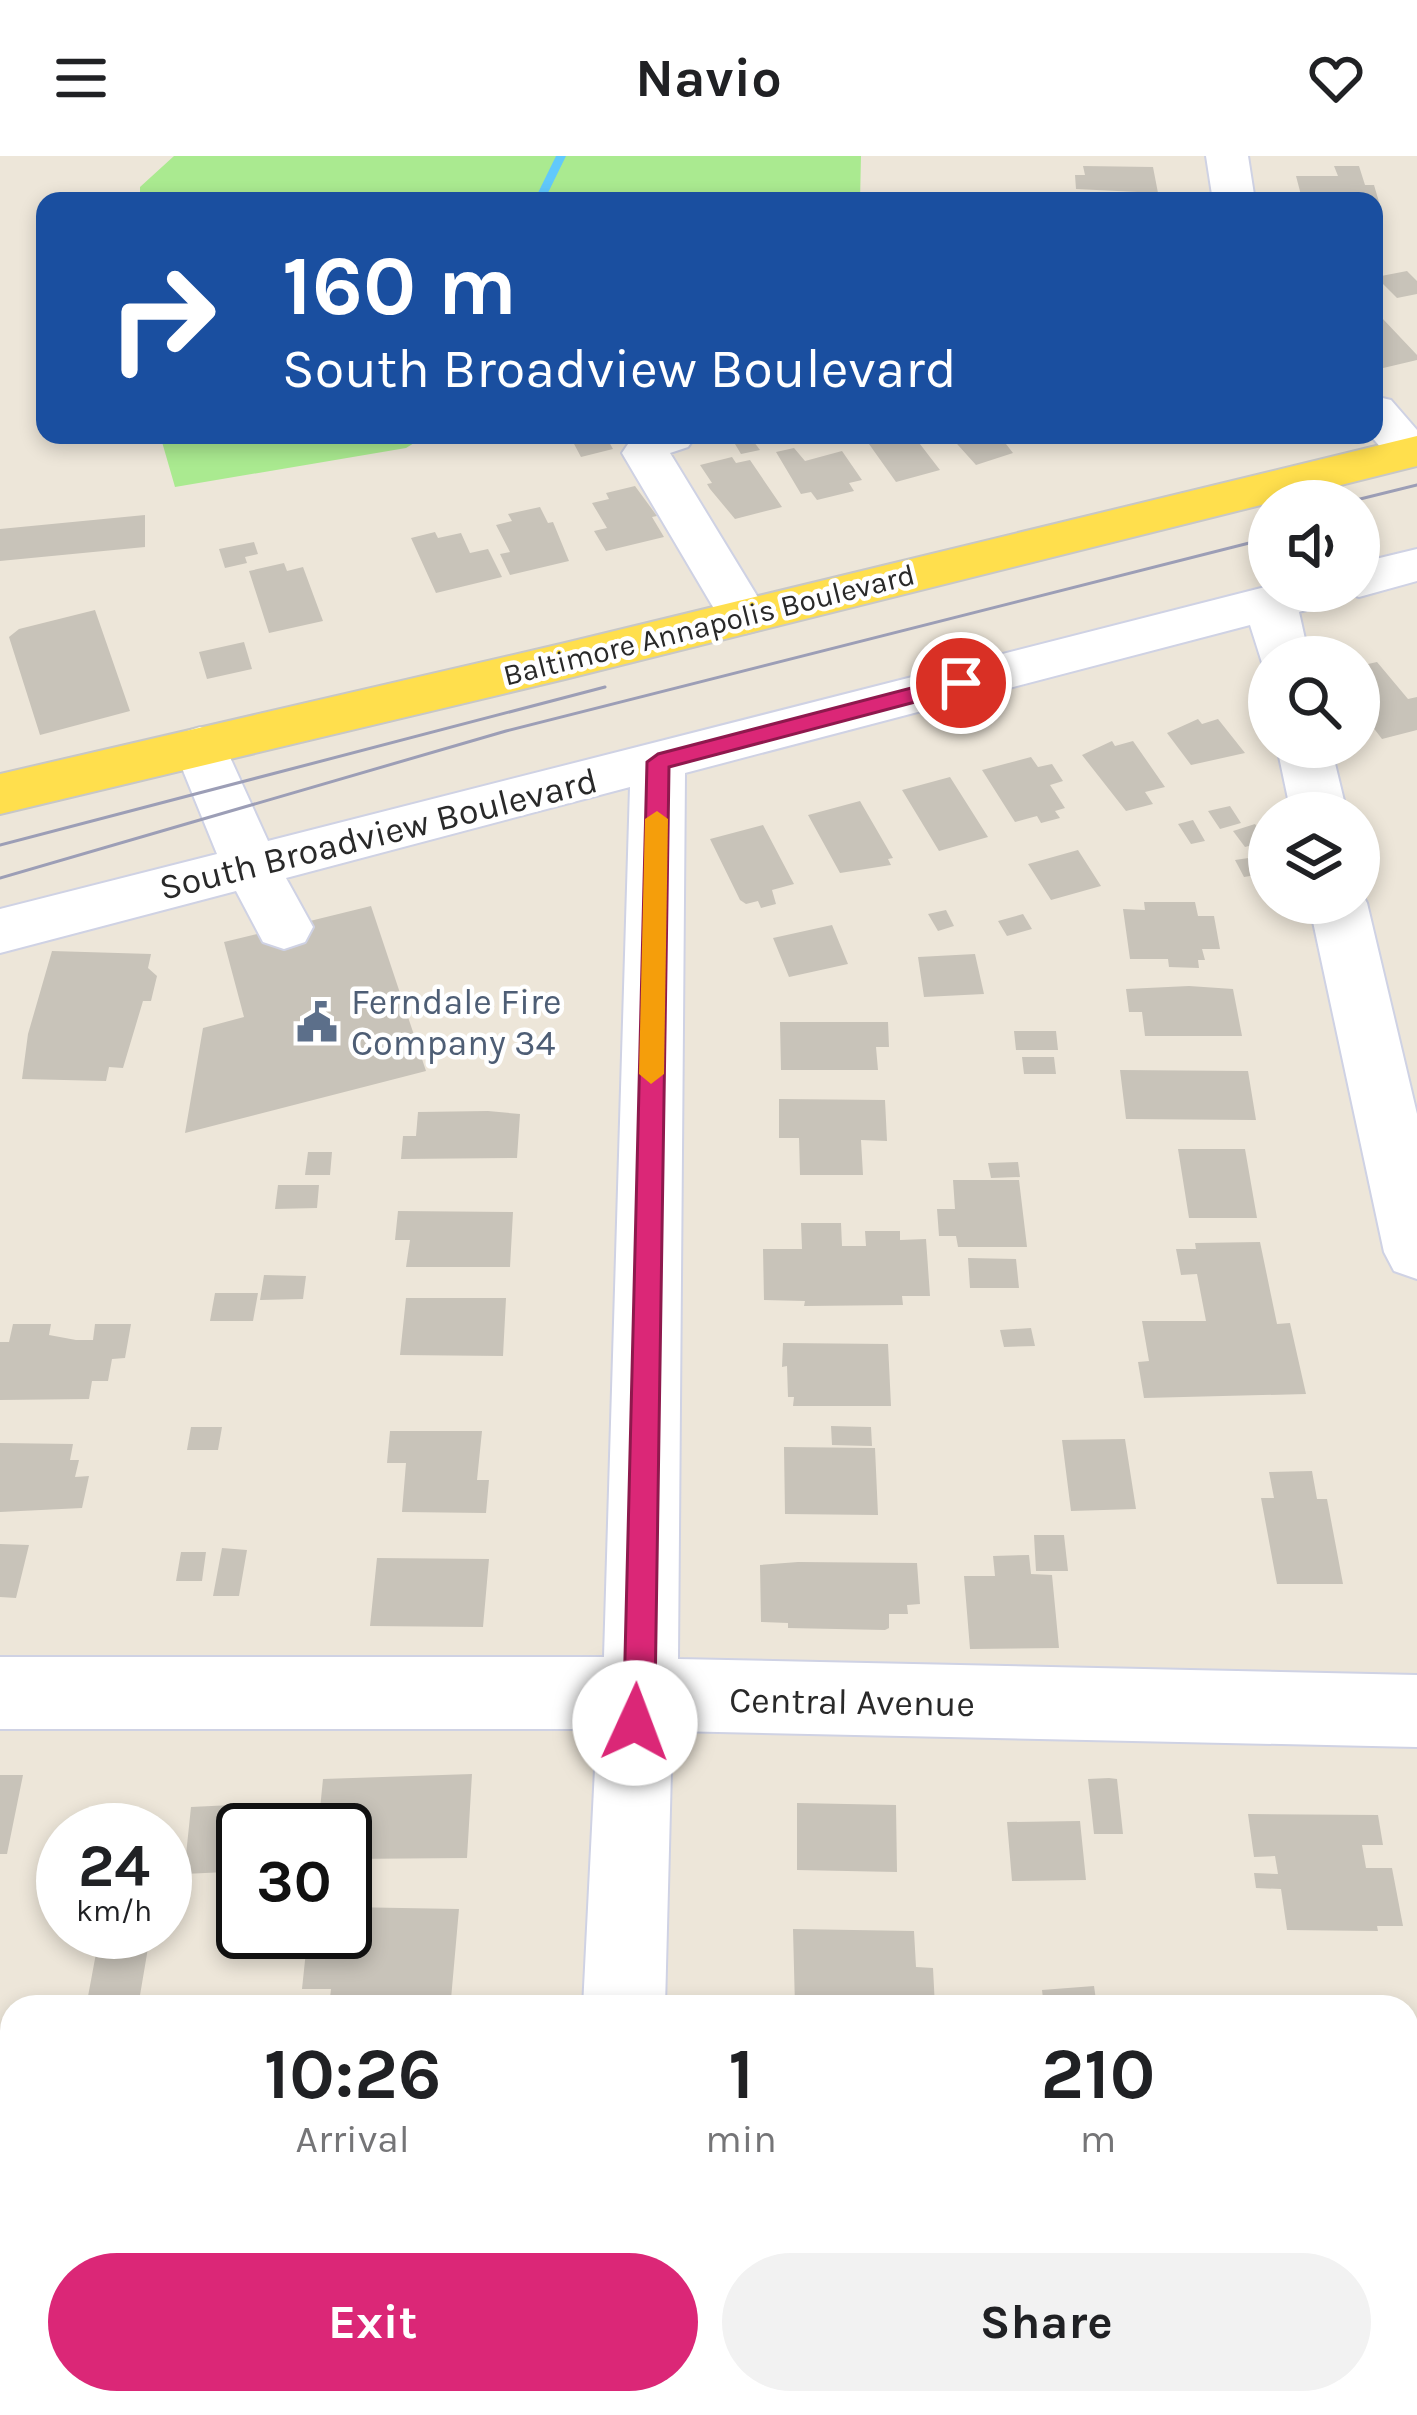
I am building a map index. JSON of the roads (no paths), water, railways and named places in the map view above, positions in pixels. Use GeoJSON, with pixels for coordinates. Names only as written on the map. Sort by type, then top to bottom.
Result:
{"type":"FeatureCollection","features":[{"type":"Feature","properties":{"kind":"main road","name":"Baltimore Annapolis Boulevard"},"geometry":{"type":"LineString","coordinates":[[0,794],[1413,452]]}},
{"type":"Feature","properties":{"kind":"street"},"geometry":{"type":"LineString","coordinates":[[1227,156],[1233,192]]}},
{"type":"Feature","properties":{"kind":"street"},"geometry":{"type":"LineString","coordinates":[[1383,420],[1413,452]]}},
{"type":"Feature","properties":{"kind":"street"},"geometry":{"type":"LineString","coordinates":[[652,444],[646,453],[743,617]]}},
{"type":"Feature","properties":{"kind":"street"},"geometry":{"type":"LineString","coordinates":[[1380,575],[1417,565]]}},
{"type":"Feature","properties":{"kind":"street","name":"South Broadview Boulevard"},"geometry":{"type":"LineString","coordinates":[[0,931],[1248,609]]}},
{"type":"Feature","properties":{"kind":"street"},"geometry":{"type":"LineString","coordinates":[[200,746],[250,865],[284,927]]}},
{"type":"Feature","properties":{"kind":"street"},"geometry":{"type":"LineString","coordinates":[[624,1995],[631,1748],[640,1698],[658,762]]}},
{"type":"Feature","properties":{"kind":"street"},"geometry":{"type":"LineString","coordinates":[[1344,924],[1417,1252]]}},
{"type":"Feature","properties":{"kind":"street","name":"Central Avenue"},"geometry":{"type":"LineString","coordinates":[[0,1693],[585,1693],[640,1698],[1417,1711]]}},
{"type":"Feature","properties":{"kind":"waterway"},"geometry":{"type":"LineString","coordinates":[[543,192],[561,156]]}},
{"type":"Feature","properties":{"kind":"tram line"},"geometry":{"type":"LineString","coordinates":[[1380,494],[1417,485]]}},
{"type":"Feature","properties":{"kind":"tram line"},"geometry":{"type":"LineString","coordinates":[[0,878],[506,731],[1248,543]]}},
{"type":"Feature","properties":{"kind":"tram line"},"geometry":{"type":"LineString","coordinates":[[0,845],[605,687]]}},
{"type":"Feature","properties":{"kind":"place","name":"Ferndale Fire Company 34"},"geometry":{"type":"Point","coordinates":[317,1022]}}]}
